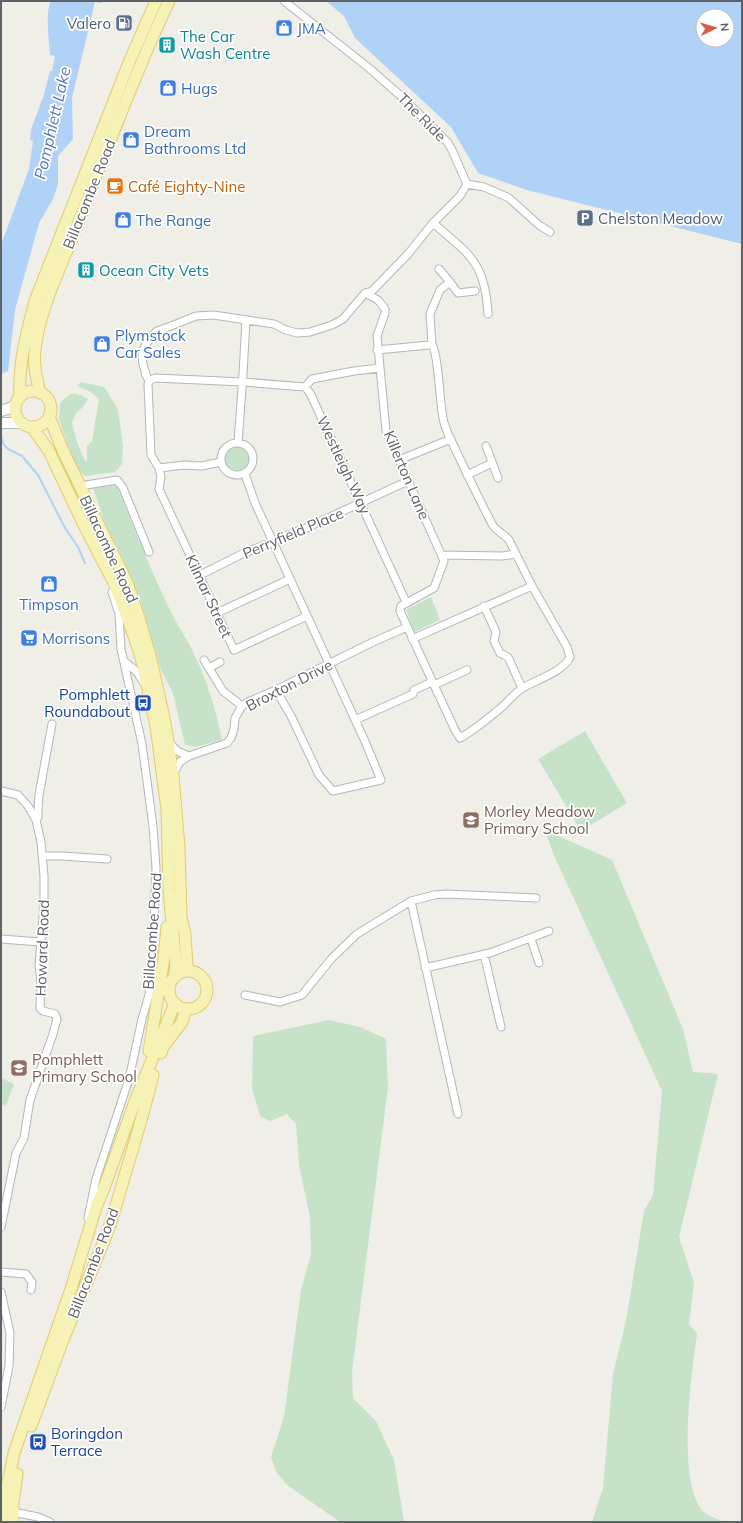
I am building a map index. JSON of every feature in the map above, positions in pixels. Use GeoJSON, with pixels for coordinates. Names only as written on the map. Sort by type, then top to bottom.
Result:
{"type":"FeatureCollection","features":[{"type":"Feature","properties":{"kind":"main road","name":"Billacombe Road"},"geometry":{"type":"LineString","coordinates":[[40,392],[34,370],[35,351],[45,291],[85,173],[130,60],[156,1]]}},
{"type":"Feature","properties":{"kind":"main road","name":"Billacombe Road"},"geometry":{"type":"LineString","coordinates":[[18,401],[21,367],[27,330],[100,168],[140,66],[169,1]]}},
{"type":"Feature","properties":{"kind":"main road"},"geometry":{"type":"LineString","coordinates":[[85,173],[100,168]]}},
{"type":"Feature","properties":{"kind":"main road"},"geometry":{"type":"LineString","coordinates":[[28,392],[40,392],[50,403],[51,410],[49,416],[45,422],[39,426],[27,425],[18,418],[15,412],[18,401],[28,392]]}},
{"type":"Feature","properties":{"kind":"main road","name":"Billacombe Road"},"geometry":{"type":"LineString","coordinates":[[49,416],[80,486],[118,563],[139,618],[160,695],[173,774],[179,848],[181,917],[186,934],[187,967],[189,971],[183,972],[174,978]]}},
{"type":"Feature","properties":{"kind":"main road","name":"Billacombe Road"},"geometry":{"type":"LineString","coordinates":[[13,1517],[16,1476],[20,1458],[63,1340],[112,1219],[154,1071],[163,1047],[182,1022],[186,1009],[175,1003],[170,991],[170,985],[174,978],[176,966],[169,891],[168,809],[162,761],[149,692],[140,657],[115,585],[49,451],[27,425]]}},
{"type":"Feature","properties":{"kind":"main road","name":"Billacombe Road"},"geometry":{"type":"LineString","coordinates":[[138,1096],[152,1039],[164,958],[169,891]]}},
{"type":"Feature","properties":{"kind":"main road"},"geometry":{"type":"LineString","coordinates":[[186,1009],[198,1006],[202,1002],[207,992],[204,980],[195,972],[189,971]]}},
{"type":"Feature","properties":{"kind":"main road","name":"Billacombe Road"},"geometry":{"type":"LineString","coordinates":[[5,1522],[4,1492],[14,1453],[66,1304],[83,1250],[94,1204],[104,1188],[134,1104],[175,1003]]}},
{"type":"Feature","properties":{"kind":"main road"},"geometry":{"type":"LineString","coordinates":[[94,1204],[103,1210],[110,1209],[126,1171]]}},
{"type":"Feature","properties":{"kind":"main road"},"geometry":{"type":"LineString","coordinates":[[83,1250],[96,1222],[104,1217],[112,1219]]}},
{"type":"Feature","properties":{"kind":"street","name":"Billacombe Road"},"geometry":{"type":"LineString","coordinates":[[142,33],[161,1]]}},
{"type":"Feature","properties":{"kind":"street","name":"The Ride"},"geometry":{"type":"LineString","coordinates":[[284,1],[369,68],[402,97],[448,143],[467,184]]}},
{"type":"Feature","properties":{"kind":"street"},"geometry":{"type":"LineString","coordinates":[[380,368],[312,379],[305,387],[243,382],[155,378],[149,381],[142,357],[144,348],[149,339],[157,331],[196,316],[212,315],[274,324],[286,330],[297,333],[310,332],[332,325],[342,319],[365,293],[372,291],[408,254],[433,223],[460,196],[467,184],[484,187],[509,198],[539,225],[550,232]]}},
{"type":"Feature","properties":{"kind":"street"},"geometry":{"type":"LineString","coordinates":[[433,223],[467,252],[474,261],[483,280],[488,314]]}},
{"type":"Feature","properties":{"kind":"street"},"geometry":{"type":"LineString","coordinates":[[438,269],[458,293],[475,291]]}},
{"type":"Feature","properties":{"kind":"street"},"geometry":{"type":"LineString","coordinates":[[450,282],[440,290],[430,314],[432,346],[436,352],[443,420],[476,495],[494,528],[505,535],[509,540],[516,554],[532,586],[570,652],[570,658],[562,668],[522,688],[489,719],[460,738],[412,639],[400,611],[400,606],[431,590],[436,583],[444,561],[442,555],[502,556],[516,554]]}},
{"type":"Feature","properties":{"kind":"street","name":"Killerton Lane"},"geometry":{"type":"LineString","coordinates":[[365,293],[378,300],[385,309],[377,336],[377,350],[386,431],[442,555]]}},
{"type":"Feature","properties":{"kind":"street"},"geometry":{"type":"LineString","coordinates":[[238,443],[246,320]]}},
{"type":"Feature","properties":{"kind":"street"},"geometry":{"type":"LineString","coordinates":[[377,350],[432,346]]}},
{"type":"Feature","properties":{"kind":"street","name":"Kilmar Street"},"geometry":{"type":"LineString","coordinates":[[149,381],[151,455],[159,468],[161,478],[159,489],[234,650],[307,616]]}},
{"type":"Feature","properties":{"kind":"street","name":"Westleigh Way"},"geometry":{"type":"LineString","coordinates":[[305,387],[310,393],[362,503],[406,602]]}},
{"type":"Feature","properties":{"kind":"street"},"geometry":{"type":"LineString","coordinates":[[1,411],[18,401]]}},
{"type":"Feature","properties":{"kind":"street"},"geometry":{"type":"LineString","coordinates":[[1,423],[27,425]]}},
{"type":"Feature","properties":{"kind":"street"},"geometry":{"type":"LineString","coordinates":[[399,460],[451,439]]}},
{"type":"Feature","properties":{"kind":"street"},"geometry":{"type":"LineString","coordinates":[[233,443],[248,446],[253,455],[252,466],[245,474],[241,475],[231,475],[224,469],[221,462],[221,456],[225,448],[233,443]]}},
{"type":"Feature","properties":{"kind":"street"},"geometry":{"type":"LineString","coordinates":[[486,446],[498,478]]}},
{"type":"Feature","properties":{"kind":"street"},"geometry":{"type":"LineString","coordinates":[[159,468],[184,465],[201,466],[221,462]]}},
{"type":"Feature","properties":{"kind":"street"},"geometry":{"type":"LineString","coordinates":[[468,475],[492,463]]}},
{"type":"Feature","properties":{"kind":"street"},"geometry":{"type":"LineString","coordinates":[[245,474],[253,499],[272,542],[331,666],[381,780],[333,791],[319,775],[291,716],[276,690]]}},
{"type":"Feature","properties":{"kind":"street"},"geometry":{"type":"LineString","coordinates":[[80,486],[117,480],[123,488],[149,552]]}},
{"type":"Feature","properties":{"kind":"street","name":"Perryfield Place"},"geometry":{"type":"LineString","coordinates":[[200,575],[242,554],[306,528],[408,481]]}},
{"type":"Feature","properties":{"kind":"street","name":"Billacombe Road"},"geometry":{"type":"LineString","coordinates":[[94,1204],[96,1179],[129,1079],[142,1019],[149,995],[153,958],[156,868],[153,826],[142,744],[121,649],[119,614],[106,568]]}},
{"type":"Feature","properties":{"kind":"street"},"geometry":{"type":"LineString","coordinates":[[217,613],[290,579]]}},
{"type":"Feature","properties":{"kind":"street"},"geometry":{"type":"LineString","coordinates":[[412,639],[532,586]]}},
{"type":"Feature","properties":{"kind":"street"},"geometry":{"type":"LineString","coordinates":[[484,606],[496,632],[494,641],[500,653],[508,657],[522,688]]}},
{"type":"Feature","properties":{"kind":"street","name":"Broxton Drive"},"geometry":{"type":"LineString","coordinates":[[173,774],[180,762],[189,756],[227,743],[232,734],[235,718],[242,706],[248,702],[286,684],[331,666],[373,642],[407,627]]}},
{"type":"Feature","properties":{"kind":"street"},"geometry":{"type":"LineString","coordinates":[[204,660],[223,691],[242,706]]}},
{"type":"Feature","properties":{"kind":"street","name":"Billacombe Road"},"geometry":{"type":"LineString","coordinates":[[124,661],[137,672],[149,692]]}},
{"type":"Feature","properties":{"kind":"street"},"geometry":{"type":"LineString","coordinates":[[209,668],[220,662]]}},
{"type":"Feature","properties":{"kind":"street"},"geometry":{"type":"LineString","coordinates":[[355,720],[413,694],[414,690],[467,670]]}},
{"type":"Feature","properties":{"kind":"street"},"geometry":{"type":"LineString","coordinates":[[36,820],[38,817],[39,795],[52,724]]}},
{"type":"Feature","properties":{"kind":"street"},"geometry":{"type":"LineString","coordinates":[[168,741],[177,751],[189,756]]}},
{"type":"Feature","properties":{"kind":"street","name":"Howard Road"},"geometry":{"type":"LineString","coordinates":[[1,791],[18,796],[28,806],[36,820],[43,856],[44,906],[39,965],[41,982],[40,1008],[43,1011],[55,1014],[57,1019],[54,1034],[30,1100],[24,1138],[16,1153],[1,1227]]}},
{"type":"Feature","properties":{"kind":"street"},"geometry":{"type":"LineString","coordinates":[[43,856],[62,856],[106,860]]}},
{"type":"Feature","properties":{"kind":"street"},"geometry":{"type":"LineString","coordinates":[[245,995],[280,1002],[302,995],[332,958],[357,934],[411,901],[434,895],[446,894],[536,898]]}},
{"type":"Feature","properties":{"kind":"street"},"geometry":{"type":"LineString","coordinates":[[411,901],[458,1114]]}},
{"type":"Feature","properties":{"kind":"street"},"geometry":{"type":"LineString","coordinates":[[424,965],[484,954],[549,932]]}},
{"type":"Feature","properties":{"kind":"street"},"geometry":{"type":"LineString","coordinates":[[1,939],[40,942]]}},
{"type":"Feature","properties":{"kind":"street"},"geometry":{"type":"LineString","coordinates":[[531,939],[539,963]]}},
{"type":"Feature","properties":{"kind":"street"},"geometry":{"type":"LineString","coordinates":[[484,954],[501,1027]]}},
{"type":"Feature","properties":{"kind":"street"},"geometry":{"type":"LineString","coordinates":[[1,1272],[26,1274],[32,1282],[31,1290]]}},
{"type":"Feature","properties":{"kind":"street"},"geometry":{"type":"LineString","coordinates":[[1,1292],[10,1334],[9,1366],[1,1407]]}},
{"type":"Feature","properties":{"kind":"street"},"geometry":{"type":"LineString","coordinates":[[13,1517],[38,1517],[50,1522]]}},
{"type":"Feature","properties":{"kind":"green space"},"geometry":{"type":"Polygon","coordinates":[[[81,382],[104,387],[118,409],[123,447],[122,464],[115,472],[85,476],[77,469],[59,419],[60,403],[67,396],[76,394],[88,399],[83,407],[76,413],[72,423],[77,442],[85,461],[87,461],[87,446],[92,441],[99,399],[91,392],[77,386],[81,382]]]}},
{"type":"Feature","properties":{"kind":"green space"},"geometry":{"type":"Polygon","coordinates":[[[237,446],[246,450],[250,459],[246,468],[237,472],[228,468],[224,459],[228,450],[237,446]]]}},
{"type":"Feature","properties":{"kind":"green space"},"geometry":{"type":"Polygon","coordinates":[[[100,485],[117,486],[158,584],[173,616],[200,666],[211,697],[222,740],[195,747],[185,745],[173,693],[161,670],[140,599],[123,559],[106,526],[93,488],[100,485]]]}},
{"type":"Feature","properties":{"kind":"green space"},"geometry":{"type":"Polygon","coordinates":[[[431,597],[440,620],[414,632],[406,610],[431,597]]]}},
{"type":"Feature","properties":{"kind":"green space"},"geometry":{"type":"Polygon","coordinates":[[[585,731],[627,803],[581,831],[538,759],[585,731]]]}},
{"type":"Feature","properties":{"kind":"green space"},"geometry":{"type":"Polygon","coordinates":[[[545,830],[612,860],[683,1029],[693,1072],[718,1074],[679,1237],[694,1283],[689,1324],[697,1334],[689,1400],[688,1455],[690,1479],[696,1499],[705,1513],[724,1522],[592,1522],[603,1488],[613,1374],[626,1321],[644,1211],[653,1195],[662,1091],[553,853],[545,830]]]}},
{"type":"Feature","properties":{"kind":"green space"},"geometry":{"type":"Polygon","coordinates":[[[329,1020],[360,1027],[386,1039],[388,1087],[352,1372],[353,1398],[376,1421],[394,1460],[404,1522],[340,1522],[287,1485],[277,1473],[271,1457],[284,1417],[301,1290],[311,1254],[310,1217],[299,1165],[296,1124],[287,1114],[270,1121],[260,1116],[252,1089],[253,1036],[329,1020]]]}},
{"type":"Feature","properties":{"kind":"green space"},"geometry":{"type":"Polygon","coordinates":[[[1,1078],[14,1084],[6,1106],[1,1104],[1,1078]]]}},
{"type":"Feature","properties":{"kind":"water","name":"Pomphlett Lake"},"geometry":{"type":"Polygon","coordinates":[[[51,1],[101,1],[101,3],[95,2],[72,98],[73,139],[58,156],[58,184],[53,199],[39,223],[15,310],[8,371],[1,374],[1,245],[29,169],[33,141],[30,140],[31,130],[44,94],[50,71],[52,71],[55,56],[50,55],[48,26],[48,11],[51,1]]]}},
{"type":"Feature","properties":{"kind":"water"},"geometry":{"type":"Polygon","coordinates":[[[326,1],[742,1],[742,244],[527,190],[478,173],[451,127],[355,38],[344,16],[326,1]]]}},
{"type":"Feature","properties":{"kind":"waterway"},"geometry":{"type":"LineString","coordinates":[[1,436],[4,445],[8,449],[22,456],[38,475],[65,528],[78,547],[85,563]]}},
{"type":"Feature","properties":{"kind":"place","name":"Valero"},"geometry":{"type":"Point","coordinates":[124,23]}},
{"type":"Feature","properties":{"kind":"place","name":"JMA"},"geometry":{"type":"Point","coordinates":[284,28]}},
{"type":"Feature","properties":{"kind":"place","name":"The Car Wash Centre"},"geometry":{"type":"Point","coordinates":[167,45]}},
{"type":"Feature","properties":{"kind":"place","name":"Hugs"},"geometry":{"type":"Point","coordinates":[168,88]}},
{"type":"Feature","properties":{"kind":"place","name":"Dream Bathrooms Ltd"},"geometry":{"type":"Point","coordinates":[131,140]}},
{"type":"Feature","properties":{"kind":"place","name":"Café Eighty-Nine"},"geometry":{"type":"Point","coordinates":[115,186]}},
{"type":"Feature","properties":{"kind":"place","name":"Chelston Meadow"},"geometry":{"type":"Point","coordinates":[585,218]}},
{"type":"Feature","properties":{"kind":"place","name":"The Range"},"geometry":{"type":"Point","coordinates":[123,220]}},
{"type":"Feature","properties":{"kind":"place","name":"Ocean City Vets"},"geometry":{"type":"Point","coordinates":[86,270]}},
{"type":"Feature","properties":{"kind":"place","name":"Plymstock Car Sales"},"geometry":{"type":"Point","coordinates":[102,344]}},
{"type":"Feature","properties":{"kind":"place","name":"Timpson"},"geometry":{"type":"Point","coordinates":[49,584]}},
{"type":"Feature","properties":{"kind":"place","name":"Morrisons"},"geometry":{"type":"Point","coordinates":[29,638]}},
{"type":"Feature","properties":{"kind":"place","name":"Pomphlett Roundabout"},"geometry":{"type":"Point","coordinates":[143,703]}},
{"type":"Feature","properties":{"kind":"place","name":"Morley Meadow Primary School"},"geometry":{"type":"Point","coordinates":[471,820]}},
{"type":"Feature","properties":{"kind":"place","name":"Pomphlett Primary School"},"geometry":{"type":"Point","coordinates":[19,1068]}},
{"type":"Feature","properties":{"kind":"place","name":"Boringdon Terrace"},"geometry":{"type":"Point","coordinates":[38,1442]}}]}
